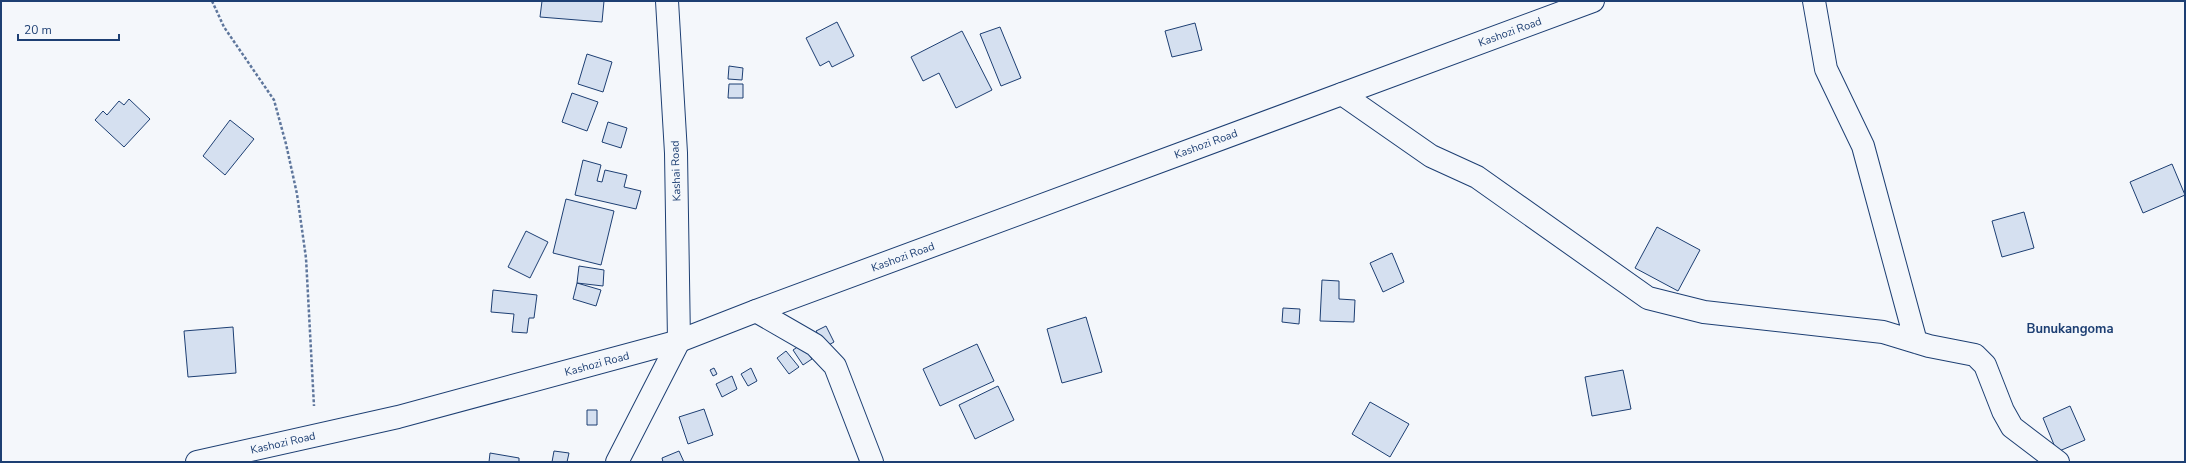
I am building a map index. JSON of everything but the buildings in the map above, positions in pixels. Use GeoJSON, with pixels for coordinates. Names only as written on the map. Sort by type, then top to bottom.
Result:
{"type":"FeatureCollection","features":[{"type":"Feature","properties":{"kind":"street","name":"Kashai Road"},"geometry":{"type":"LineString","coordinates":[[667,1],[676,153],[679,341]]}},
{"type":"Feature","properties":{"kind":"street","name":"Kashozi Road"},"geometry":{"type":"LineString","coordinates":[[197,462],[398,417],[679,341],[756,311],[1593,1]]}},
{"type":"Feature","properties":{"kind":"street"},"geometry":{"type":"LineString","coordinates":[[1814,1],[1826,69],[1863,146],[1916,342]]}},
{"type":"Feature","properties":{"kind":"street"},"geometry":{"type":"LineString","coordinates":[[1342,94],[1431,156],[1477,177],[1553,229],[1648,298],[1704,312],[1883,332],[1916,342],[1975,355],[1986,365],[2003,411],[2012,427],[2058,462]]}},
{"type":"Feature","properties":{"kind":"street"},"geometry":{"type":"LineString","coordinates":[[756,311],[815,345],[835,366],[872,462]]}},
{"type":"Feature","properties":{"kind":"street"},"geometry":{"type":"LineString","coordinates":[[617,462],[679,341]]}},
{"type":"Feature","properties":{"kind":"path"},"geometry":{"type":"LineString","coordinates":[[212,1],[224,27],[274,100],[286,144],[297,194],[306,258],[315,436]]}},
{"type":"Feature","properties":{"kind":"district","name":"Bunukangoma"},"geometry":{"type":"Point","coordinates":[2070,329]}}]}
